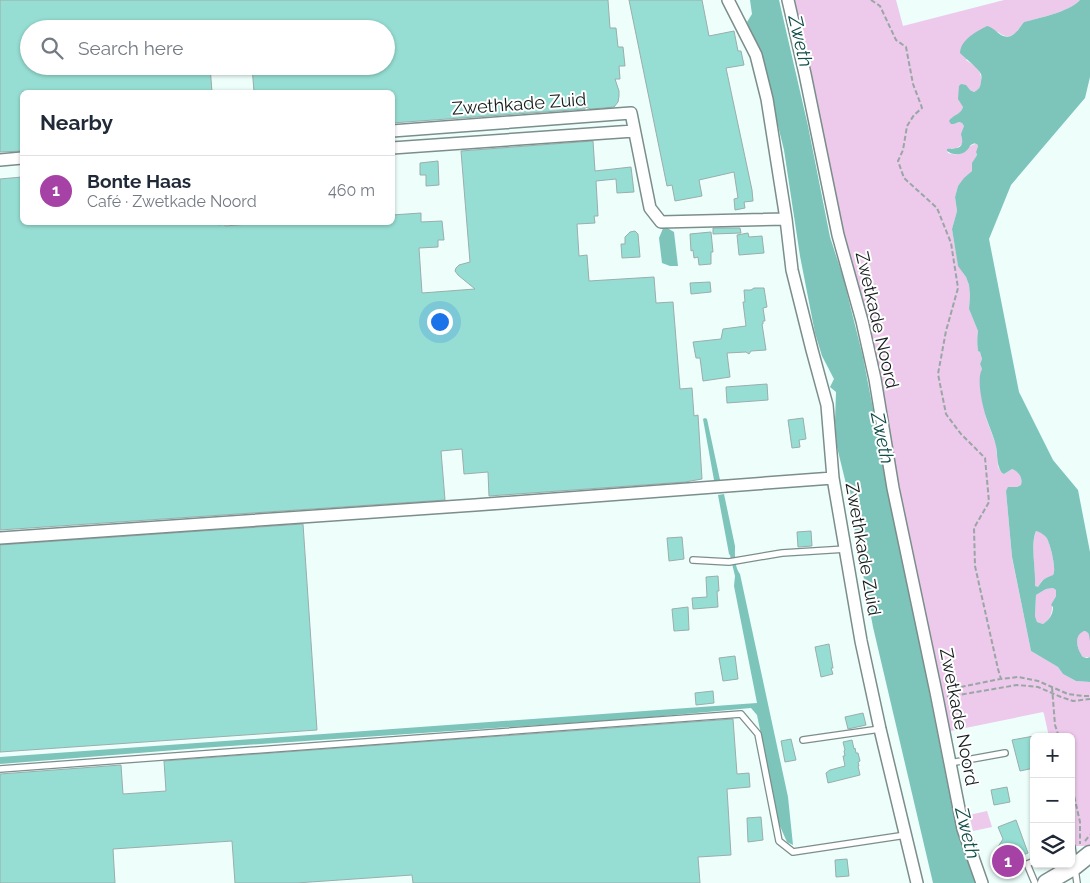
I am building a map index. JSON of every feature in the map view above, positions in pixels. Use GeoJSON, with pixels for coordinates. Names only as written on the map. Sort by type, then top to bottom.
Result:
{"type":"FeatureCollection","features":[{"type":"Feature","properties":{"kind":"street","name":"Zwethkade Zuid"},"geometry":{"type":"LineString","coordinates":[[728,0],[756,55],[767,99],[792,270],[827,405],[833,478],[861,641],[917,883]]}},
{"type":"Feature","properties":{"kind":"street","name":"Zwetkade Noord"},"geometry":{"type":"LineString","coordinates":[[788,0],[838,236],[862,320],[875,379],[892,488],[937,696],[963,829],[982,883]]}},
{"type":"Feature","properties":{"kind":"street","name":"Zwethkade Zuid"},"geometry":{"type":"LineString","coordinates":[[395,131],[631,113],[650,208],[662,222],[786,219]]}},
{"type":"Feature","properties":{"kind":"street","name":"Zwethkade Zuid"},"geometry":{"type":"LineString","coordinates":[[395,148],[634,131]]}},
{"type":"Feature","properties":{"kind":"street"},"geometry":{"type":"LineString","coordinates":[[0,160],[20,158]]}},
{"type":"Feature","properties":{"kind":"street"},"geometry":{"type":"LineString","coordinates":[[0,538],[833,478]]}},
{"type":"Feature","properties":{"kind":"street"},"geometry":{"type":"LineString","coordinates":[[1046,883],[1081,861]]}},
{"type":"Feature","properties":{"kind":"lane"},"geometry":{"type":"LineString","coordinates":[[693,560],[729,562],[782,553],[846,549]]}},
{"type":"Feature","properties":{"kind":"lane"},"geometry":{"type":"LineString","coordinates":[[0,769],[741,714],[758,734],[779,842],[793,852],[906,835]]}},
{"type":"Feature","properties":{"kind":"lane"},"geometry":{"type":"LineString","coordinates":[[803,740],[880,729]]}},
{"type":"Feature","properties":{"kind":"lane"},"geometry":{"type":"LineString","coordinates":[[950,763],[1005,753]]}},
{"type":"Feature","properties":{"kind":"lane"},"geometry":{"type":"LineString","coordinates":[[1077,883],[1081,861]]}},
{"type":"Feature","properties":{"kind":"lane"},"geometry":{"type":"LineString","coordinates":[[1030,863],[1027,864],[1035,883]]}},
{"type":"Feature","properties":{"kind":"path"},"geometry":{"type":"LineString","coordinates":[[870,0],[880,6],[896,40],[906,47],[913,84],[922,108],[914,115],[907,126],[904,150],[898,161],[904,178],[936,208],[951,243],[958,288],[946,331],[938,374],[946,414],[961,434],[986,458],[989,502],[974,528],[975,566],[1001,679]]}},
{"type":"Feature","properties":{"kind":"path"},"geometry":{"type":"LineString","coordinates":[[937,696],[1018,676],[1038,681],[1068,694],[1090,697]]}},
{"type":"Feature","properties":{"kind":"path"},"geometry":{"type":"LineString","coordinates":[[937,696],[1017,684],[1038,687],[1073,701],[1090,697]]}},
{"type":"Feature","properties":{"kind":"path"},"geometry":{"type":"LineString","coordinates":[[1052,687],[1055,725],[1058,733]]}},
{"type":"Feature","properties":{"kind":"path"},"geometry":{"type":"LineString","coordinates":[[1075,800],[1080,822],[1081,861]]}},
{"type":"Feature","properties":{"kind":"shaded area"},"geometry":{"type":"Polygon","coordinates":[[[750,0],[779,0],[808,126],[830,237],[843,277],[863,357],[952,807],[975,883],[933,883],[873,627],[846,484],[837,447],[835,421],[836,392],[830,387],[834,379],[822,356],[815,333],[800,256],[784,150],[764,69],[747,22],[752,14],[750,0]]]}},
{"type":"Feature","properties":{"kind":"shaded area"},"geometry":{"type":"Polygon","coordinates":[[[795,0],[896,0],[903,26],[1004,0],[1080,0],[1069,8],[1024,22],[1010,36],[998,32],[966,60],[979,71],[981,83],[976,91],[970,90],[961,102],[963,107],[960,113],[951,118],[954,124],[959,122],[964,126],[961,136],[963,142],[956,149],[952,148],[947,151],[948,153],[959,154],[970,146],[977,144],[978,146],[972,171],[958,186],[955,197],[957,211],[952,229],[958,265],[969,285],[969,309],[978,331],[978,351],[982,359],[980,379],[983,402],[986,418],[996,445],[998,467],[1004,474],[1012,469],[1014,470],[1020,475],[1021,479],[1021,485],[1006,491],[1012,558],[1031,651],[1058,667],[1063,674],[1076,681],[1090,682],[1090,846],[1075,846],[1075,733],[1048,733],[1043,712],[946,732],[942,695],[938,691],[912,564],[879,373],[832,185],[818,107],[794,7],[795,0]]]}},
{"type":"Feature","properties":{"kind":"shaded area"},"geometry":{"type":"Polygon","coordinates":[[[1080,0],[1090,0],[1090,77],[1085,98],[1011,185],[989,239],[1019,392],[1053,460],[1078,490],[1090,552],[1090,641],[1088,633],[1084,631],[1078,636],[1077,643],[1083,657],[1090,657],[1090,682],[1076,681],[1063,674],[1058,667],[1031,651],[1012,557],[1006,491],[1008,487],[1021,485],[1021,480],[1020,475],[1012,469],[1004,474],[1002,473],[997,460],[996,446],[985,415],[981,394],[980,374],[982,369],[980,364],[982,359],[978,351],[978,331],[969,309],[969,285],[958,266],[952,229],[957,211],[955,197],[958,186],[972,171],[972,163],[977,155],[978,146],[973,144],[960,154],[947,151],[947,149],[960,147],[962,142],[961,134],[964,126],[959,122],[951,124],[949,121],[963,107],[958,99],[959,86],[961,84],[966,85],[974,92],[979,88],[981,82],[980,72],[960,53],[966,40],[987,26],[1001,35],[1012,36],[1024,22],[1054,14],[1080,0]],[[1036,531],[1033,550],[1035,586],[1038,587],[1043,580],[1053,575],[1054,568],[1048,540],[1043,534],[1036,531]],[[1053,588],[1046,589],[1036,595],[1035,616],[1037,622],[1043,624],[1051,615],[1053,607],[1051,605],[1056,596],[1056,590],[1053,588]]]}},
{"type":"Feature","properties":{"kind":"shaded area"},"geometry":{"type":"Polygon","coordinates":[[[664,226],[674,232],[678,266],[662,263],[659,238],[664,226]]]}},
{"type":"Feature","properties":{"kind":"shaded area"},"geometry":{"type":"Polygon","coordinates":[[[703,419],[707,419],[720,480],[717,482],[714,480],[703,419]]]}},
{"type":"Feature","properties":{"kind":"shaded area"},"geometry":{"type":"Polygon","coordinates":[[[724,494],[735,546],[736,564],[740,574],[788,797],[793,845],[787,842],[779,824],[757,715],[751,708],[630,719],[201,748],[0,764],[0,757],[757,703],[734,586],[735,576],[718,495],[724,494]]]}},
{"type":"Feature","properties":{"kind":"shaded area"},"geometry":{"type":"Polygon","coordinates":[[[1036,531],[1043,534],[1048,540],[1054,568],[1053,575],[1043,580],[1038,587],[1035,587],[1033,551],[1036,531]]]}},
{"type":"Feature","properties":{"kind":"shaded area"},"geometry":{"type":"Polygon","coordinates":[[[1053,588],[1056,590],[1056,596],[1050,618],[1043,624],[1037,622],[1035,616],[1036,595],[1046,589],[1053,588]]]}},
{"type":"Feature","properties":{"kind":"shaded area"},"geometry":{"type":"Polygon","coordinates":[[[1083,631],[1088,632],[1090,637],[1090,657],[1083,657],[1078,647],[1078,636],[1083,631]]]}},
{"type":"Feature","properties":{"kind":"shaded area"},"geometry":{"type":"Polygon","coordinates":[[[987,811],[992,827],[973,831],[969,815],[987,811]]]}},
{"type":"Feature","properties":{"kind":"building"},"geometry":{"type":"Polygon","coordinates":[[[0,0],[608,0],[610,28],[616,28],[618,47],[623,47],[625,66],[619,66],[620,79],[615,79],[619,96],[618,102],[614,107],[591,109],[585,107],[585,109],[395,123],[395,90],[254,90],[253,75],[395,75],[395,20],[20,20],[20,75],[211,75],[212,90],[20,90],[20,151],[0,152],[0,0]]]}},
{"type":"Feature","properties":{"kind":"building"},"geometry":{"type":"Polygon","coordinates":[[[629,0],[702,0],[709,36],[734,31],[738,51],[741,51],[744,65],[726,68],[752,190],[753,201],[744,202],[745,208],[735,210],[734,199],[738,198],[734,172],[699,180],[702,196],[675,201],[672,185],[667,186],[629,0]]]}},
{"type":"Feature","properties":{"kind":"building"},"geometry":{"type":"Polygon","coordinates":[[[593,141],[595,171],[631,167],[634,192],[617,193],[616,179],[596,181],[598,216],[594,216],[595,223],[577,224],[579,256],[587,255],[589,281],[654,277],[656,303],[673,302],[680,389],[692,388],[694,416],[698,415],[702,479],[685,482],[489,496],[488,472],[464,474],[462,449],[441,451],[445,500],[0,530],[0,179],[20,177],[20,225],[395,225],[395,215],[421,213],[421,222],[442,221],[444,240],[438,240],[438,247],[419,248],[422,293],[475,289],[455,271],[459,265],[470,262],[461,151],[593,141]]]}},
{"type":"Feature","properties":{"kind":"building"},"geometry":{"type":"Polygon","coordinates":[[[438,161],[439,185],[426,186],[426,175],[420,175],[420,163],[438,161]]]}},
{"type":"Feature","properties":{"kind":"building"},"geometry":{"type":"Polygon","coordinates":[[[713,228],[740,228],[741,233],[713,234],[713,228]]]}},
{"type":"Feature","properties":{"kind":"building"},"geometry":{"type":"Polygon","coordinates":[[[635,231],[638,234],[640,257],[622,258],[621,244],[625,244],[625,237],[630,232],[635,231]]]}},
{"type":"Feature","properties":{"kind":"building"},"geometry":{"type":"Polygon","coordinates":[[[711,232],[713,252],[711,252],[711,264],[699,265],[698,257],[694,258],[693,250],[691,251],[690,234],[711,232]]]}},
{"type":"Feature","properties":{"kind":"building"},"geometry":{"type":"Polygon","coordinates":[[[748,233],[749,237],[762,236],[764,253],[739,255],[737,235],[748,233]]]}},
{"type":"Feature","properties":{"kind":"building"},"geometry":{"type":"Polygon","coordinates":[[[710,282],[711,292],[691,294],[690,283],[710,282]]]}},
{"type":"Feature","properties":{"kind":"building"},"geometry":{"type":"Polygon","coordinates":[[[764,288],[767,307],[763,308],[765,321],[762,324],[766,350],[751,351],[749,354],[746,352],[727,353],[730,377],[703,381],[700,358],[696,358],[693,342],[721,339],[723,329],[746,326],[743,302],[745,302],[744,290],[764,288]]]}},
{"type":"Feature","properties":{"kind":"building"},"geometry":{"type":"Polygon","coordinates":[[[767,384],[768,400],[727,403],[726,387],[767,384]]]}},
{"type":"Feature","properties":{"kind":"building"},"geometry":{"type":"Polygon","coordinates":[[[803,418],[806,439],[799,440],[800,447],[792,448],[788,420],[803,418]]]}},
{"type":"Feature","properties":{"kind":"building"},"geometry":{"type":"Polygon","coordinates":[[[303,524],[317,730],[0,752],[0,545],[303,524]]]}},
{"type":"Feature","properties":{"kind":"building"},"geometry":{"type":"Polygon","coordinates":[[[811,531],[812,546],[798,547],[797,532],[811,531]]]}},
{"type":"Feature","properties":{"kind":"building"},"geometry":{"type":"Polygon","coordinates":[[[682,537],[684,559],[669,561],[667,538],[682,537]]]}},
{"type":"Feature","properties":{"kind":"building"},"geometry":{"type":"Polygon","coordinates":[[[718,576],[718,607],[693,609],[692,598],[707,597],[706,577],[718,576]]]}},
{"type":"Feature","properties":{"kind":"building"},"geometry":{"type":"Polygon","coordinates":[[[688,607],[689,630],[674,631],[672,609],[688,607]]]}},
{"type":"Feature","properties":{"kind":"building"},"geometry":{"type":"Polygon","coordinates":[[[829,644],[833,674],[821,677],[815,647],[829,644]]]}},
{"type":"Feature","properties":{"kind":"building"},"geometry":{"type":"Polygon","coordinates":[[[735,656],[738,679],[723,681],[719,658],[735,656]]]}},
{"type":"Feature","properties":{"kind":"building"},"geometry":{"type":"Polygon","coordinates":[[[713,691],[714,703],[696,705],[695,693],[713,691]]]}},
{"type":"Feature","properties":{"kind":"building"},"geometry":{"type":"Polygon","coordinates":[[[863,713],[866,725],[848,729],[845,717],[863,713]]]}},
{"type":"Feature","properties":{"kind":"building"},"geometry":{"type":"Polygon","coordinates":[[[733,719],[737,774],[749,773],[750,787],[727,789],[731,855],[698,857],[700,883],[413,883],[412,875],[296,883],[235,883],[232,841],[113,849],[115,883],[0,883],[0,774],[121,765],[123,794],[166,791],[164,761],[733,719]]]}},
{"type":"Feature","properties":{"kind":"building"},"geometry":{"type":"Polygon","coordinates":[[[1030,737],[1030,769],[1020,771],[1012,740],[1030,737]]]}},
{"type":"Feature","properties":{"kind":"building"},"geometry":{"type":"Polygon","coordinates":[[[791,739],[796,760],[785,762],[781,741],[791,739]]]}},
{"type":"Feature","properties":{"kind":"building"},"geometry":{"type":"Polygon","coordinates":[[[852,740],[860,761],[858,766],[860,775],[828,783],[826,773],[845,766],[843,742],[852,740]]]}},
{"type":"Feature","properties":{"kind":"building"},"geometry":{"type":"Polygon","coordinates":[[[1007,787],[1010,802],[994,805],[991,790],[1007,787]]]}},
{"type":"Feature","properties":{"kind":"building"},"geometry":{"type":"Polygon","coordinates":[[[761,817],[763,840],[748,842],[747,818],[761,817]]]}},
{"type":"Feature","properties":{"kind":"building"},"geometry":{"type":"Polygon","coordinates":[[[1016,820],[1028,853],[1018,857],[1022,866],[1004,873],[1002,868],[997,869],[993,859],[998,857],[998,847],[1003,839],[998,827],[1016,820]]]}},
{"type":"Feature","properties":{"kind":"building"},"geometry":{"type":"Polygon","coordinates":[[[847,859],[849,876],[836,877],[835,860],[847,859]]]}},
{"type":"Feature","properties":{"kind":"place","name":"Bonte Haas"},"geometry":{"type":"Point","coordinates":[1008,861]}},
{"type":"Feature","properties":{"kind":"water label","name":"Zweth"},"geometry":{"type":"Point","coordinates":[801,41]}},
{"type":"Feature","properties":{"kind":"water label","name":"Zweth"},"geometry":{"type":"Point","coordinates":[883,438]}},
{"type":"Feature","properties":{"kind":"water label","name":"Zweth"},"geometry":{"type":"Point","coordinates":[968,833]}}]}
